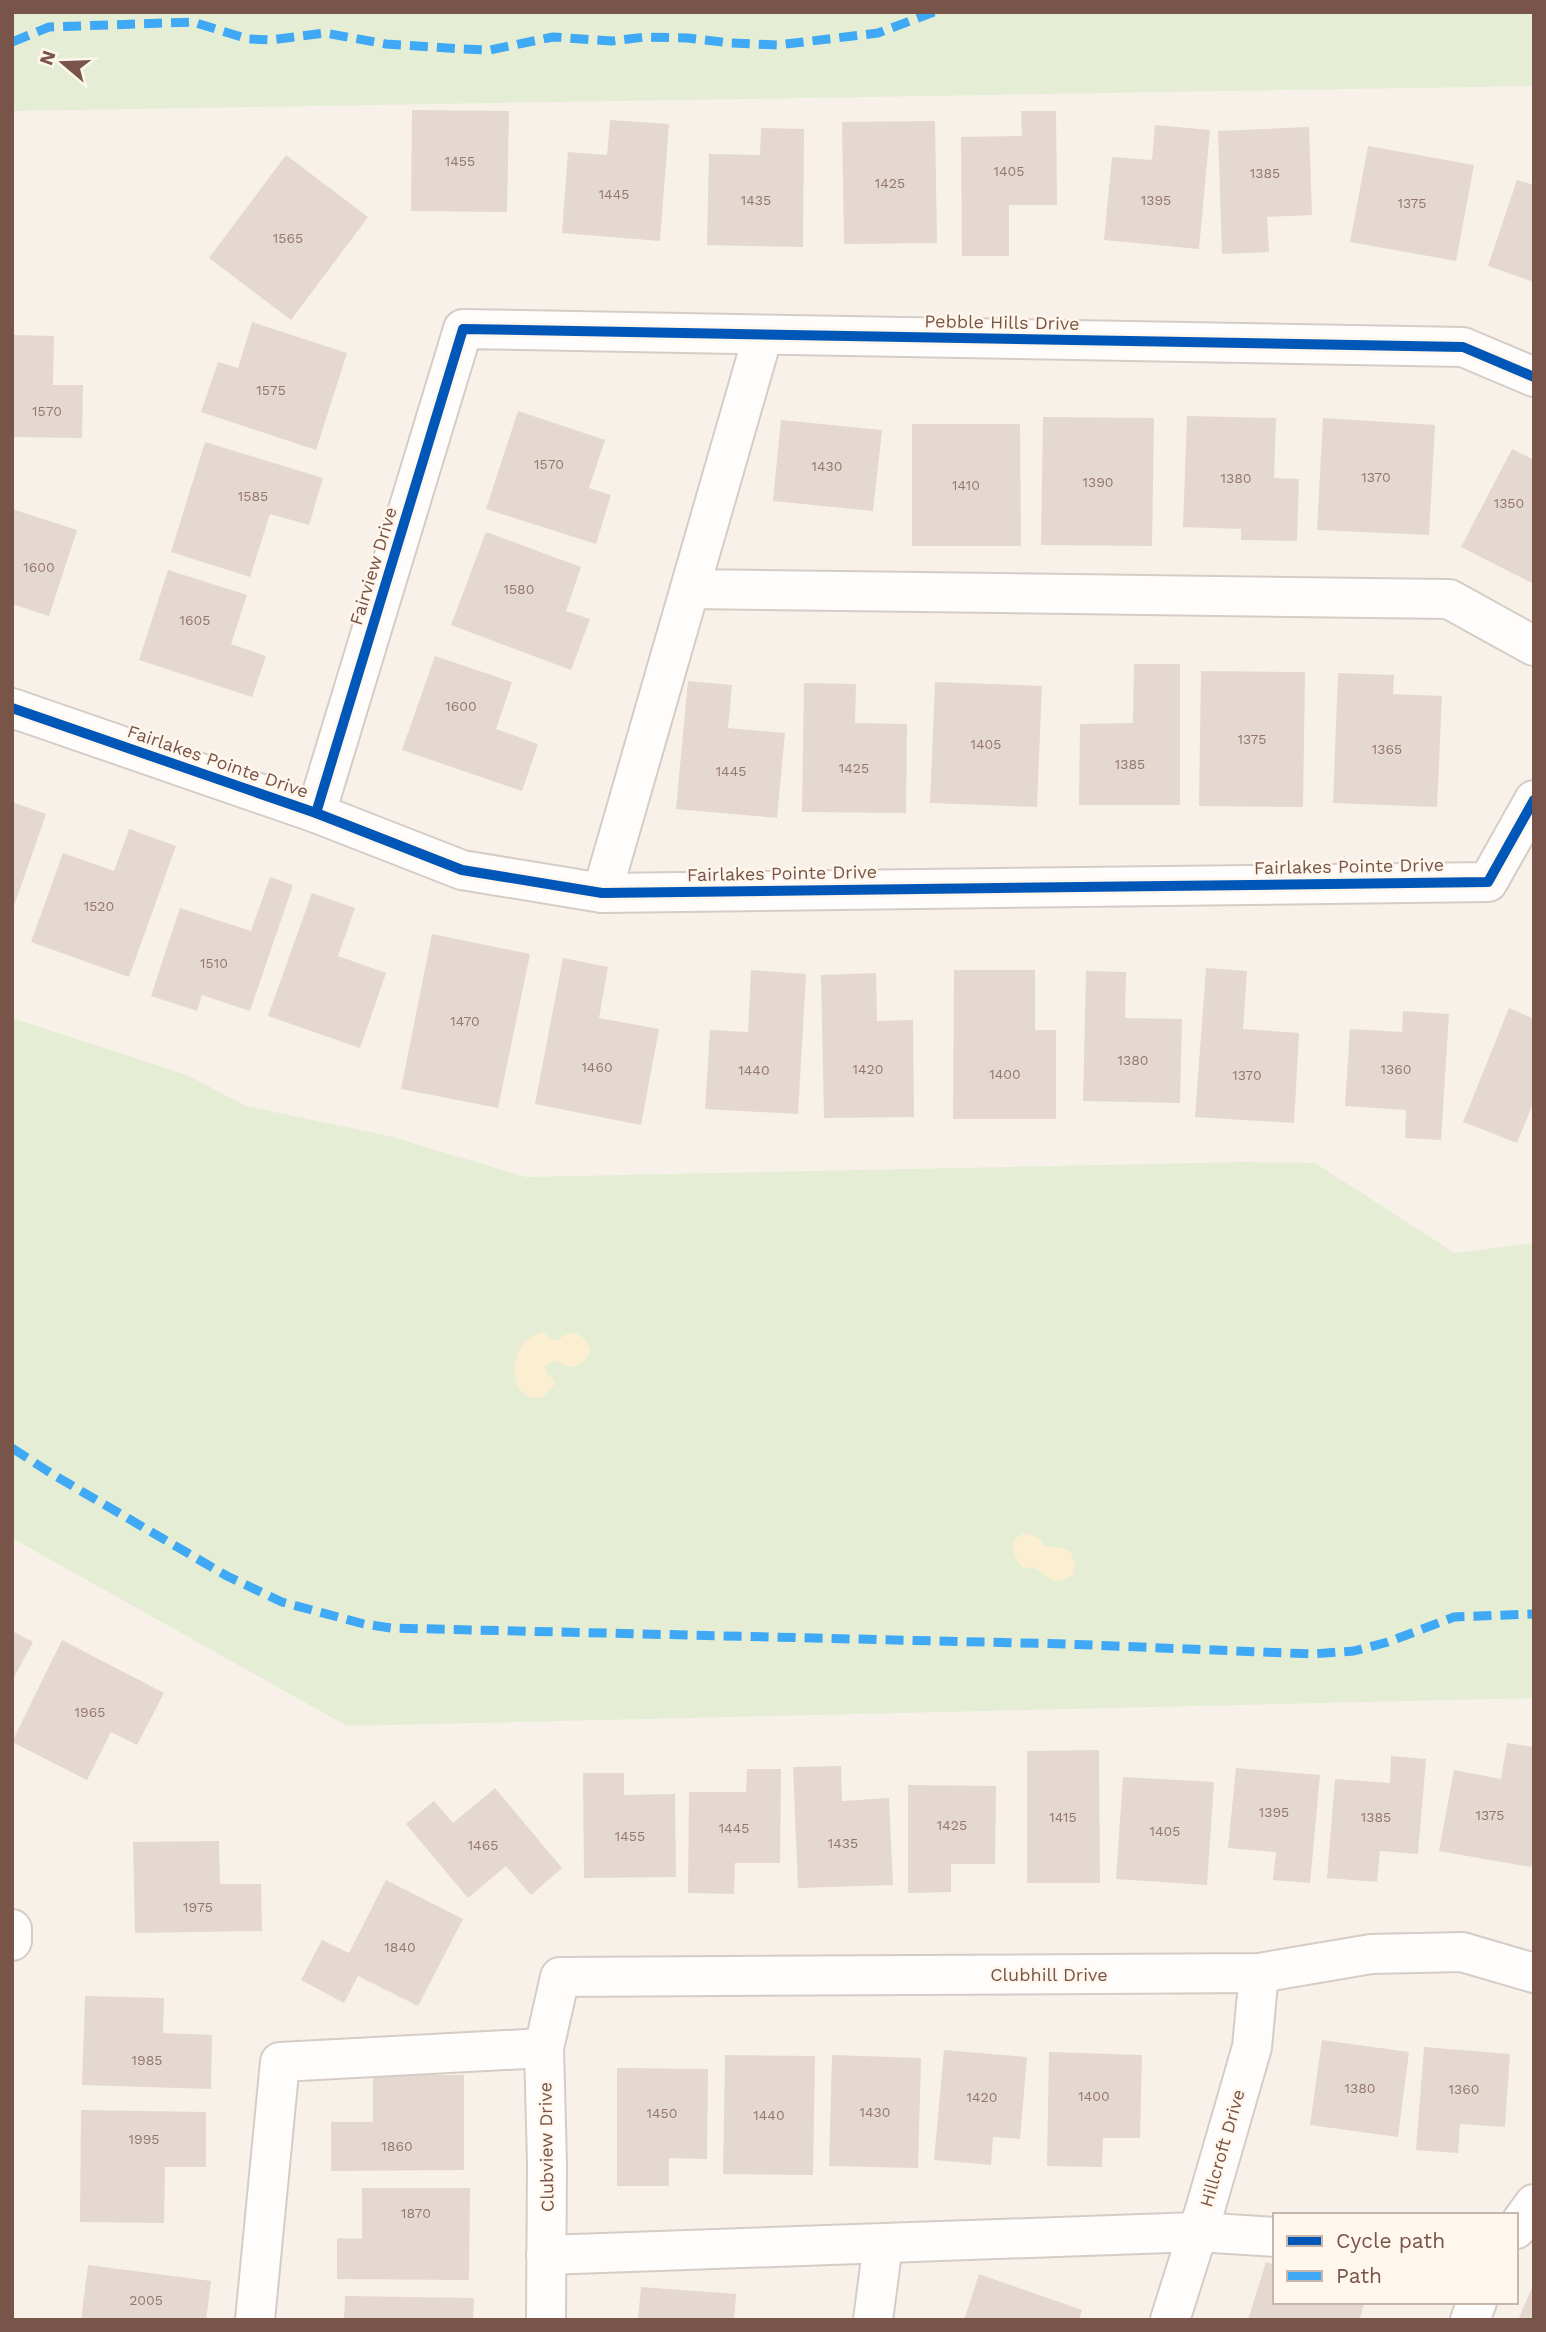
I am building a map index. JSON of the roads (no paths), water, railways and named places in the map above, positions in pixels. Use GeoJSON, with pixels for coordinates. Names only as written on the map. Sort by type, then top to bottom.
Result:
{"type":"FeatureCollection","features":[{"type":"Feature","properties":{"kind":"street","name":"Pebble Hills Drive"},"geometry":{"type":"LineString","coordinates":[[463,329],[1463,347],[1534,377]]}},
{"type":"Feature","properties":{"kind":"street","name":"Fairview Drive"},"geometry":{"type":"LineString","coordinates":[[316,813],[463,329]]}},
{"type":"Feature","properties":{"kind":"street"},"geometry":{"type":"LineString","coordinates":[[602,893],[763,335]]}},
{"type":"Feature","properties":{"kind":"street"},"geometry":{"type":"LineString","coordinates":[[690,589],[1449,600],[1534,646]]}},
{"type":"Feature","properties":{"kind":"street","name":"Fairlakes Pointe Drive"},"geometry":{"type":"LineString","coordinates":[[12,708],[316,813],[462,870],[602,893],[1488,882],[1534,800]]}},
{"type":"Feature","properties":{"kind":"street"},"geometry":{"type":"LineString","coordinates":[[12,1929],[12,1941]]}},
{"type":"Feature","properties":{"kind":"street","name":"Clubhill Drive"},"geometry":{"type":"LineString","coordinates":[[560,1977],[1259,1973],[1371,1954],[1462,1952],[1534,1973]]}},
{"type":"Feature","properties":{"kind":"street","name":"Hillcroft Drive"},"geometry":{"type":"LineString","coordinates":[[1170,2320],[1252,2047],[1259,1973]]}},
{"type":"Feature","properties":{"kind":"street","name":"Clubview Drive"},"geometry":{"type":"LineString","coordinates":[[546,2320],[544,2049],[560,1977]]}},
{"type":"Feature","properties":{"kind":"street"},"geometry":{"type":"LineString","coordinates":[[255,2320],[280,2062],[544,2049]]}},
{"type":"Feature","properties":{"kind":"street"},"geometry":{"type":"LineString","coordinates":[[1518,2226],[1534,2204]]}},
{"type":"Feature","properties":{"kind":"street"},"geometry":{"type":"LineString","coordinates":[[546,2255],[1197,2232],[1273,2237]]}},
{"type":"Feature","properties":{"kind":"street"},"geometry":{"type":"LineString","coordinates":[[873,2320],[883,2244]]}}]}
